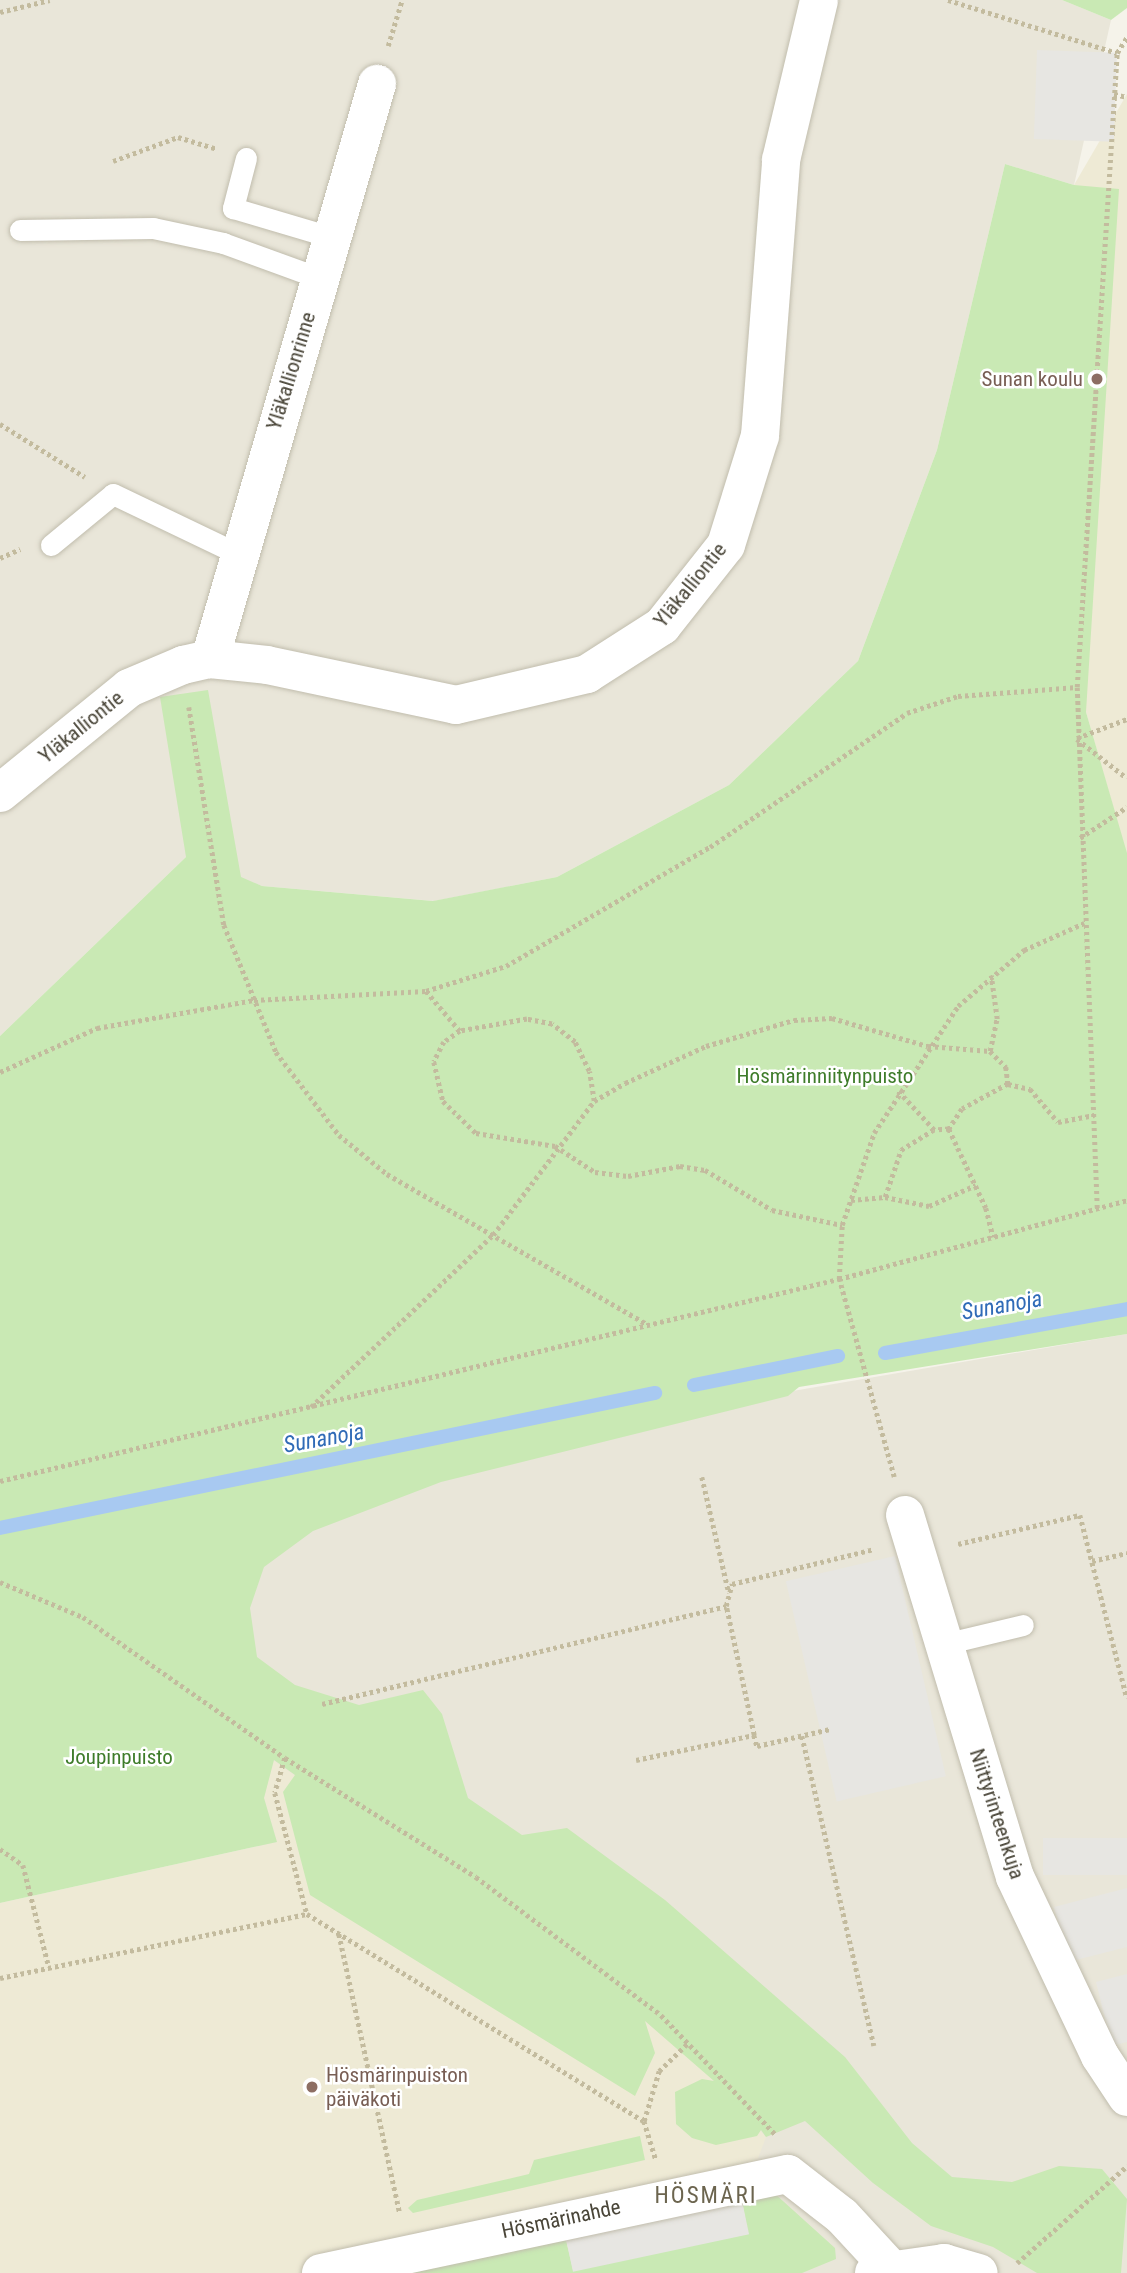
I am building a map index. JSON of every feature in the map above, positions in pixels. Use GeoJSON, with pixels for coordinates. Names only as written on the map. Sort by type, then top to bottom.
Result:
{"type":"FeatureCollection","features":[{"type":"Feature","properties":{"kind":"street","name":"Yläkalliontie"},"geometry":{"type":"LineString","coordinates":[[0,793],[129,688],[196,662],[456,705],[587,674],[662,626],[726,545],[760,436],[781,160],[819,0]]}},
{"type":"Feature","properties":{"kind":"street","name":"Yläkallionrinne"},"geometry":{"type":"LineString","coordinates":[[196,662],[236,553],[377,84]]}},
{"type":"Feature","properties":{"kind":"street","name":"Niittyrinteenkuja"},"geometry":{"type":"LineString","coordinates":[[911,1536],[1015,1877],[1100,2056],[1127,2097]]}},
{"type":"Feature","properties":{"kind":"street"},"geometry":{"type":"LineString","coordinates":[[788,2174],[842,2216],[883,2271],[944,2263],[994,2271]]}},
{"type":"Feature","properties":{"kind":"street","name":"Hösmärinahde"},"geometry":{"type":"LineString","coordinates":[[321,2273],[788,2174]]}},
{"type":"Feature","properties":{"kind":"lane"},"geometry":{"type":"LineString","coordinates":[[246,158],[233,208],[331,237]]}},
{"type":"Feature","properties":{"kind":"lane"},"geometry":{"type":"LineString","coordinates":[[20,230],[153,228],[223,243],[319,278]]}},
{"type":"Feature","properties":{"kind":"lane"},"geometry":{"type":"LineString","coordinates":[[51,545],[113,494],[236,553]]}},
{"type":"Feature","properties":{"kind":"lane"},"geometry":{"type":"LineString","coordinates":[[944,1643],[1023,1625]]}},
{"type":"Feature","properties":{"kind":"path"},"geometry":{"type":"LineString","coordinates":[[0,12],[50,0]]}},
{"type":"Feature","properties":{"kind":"path"},"geometry":{"type":"LineString","coordinates":[[948,0],[1117,53]]}},
{"type":"Feature","properties":{"kind":"path"},"geometry":{"type":"LineString","coordinates":[[1097,1208],[1080,838],[1077,687],[1117,53],[1127,37]]}},
{"type":"Feature","properties":{"kind":"path"},"geometry":{"type":"LineString","coordinates":[[1114,94],[1127,97]]}},
{"type":"Feature","properties":{"kind":"path"},"geometry":{"type":"LineString","coordinates":[[113,161],[178,137],[246,158]]}},
{"type":"Feature","properties":{"kind":"path"},"geometry":{"type":"LineString","coordinates":[[0,424],[113,494]]}},
{"type":"Feature","properties":{"kind":"path"},"geometry":{"type":"LineString","coordinates":[[196,662],[224,925],[276,1052],[338,1135],[437,1207],[493,1234],[648,1324]]}},
{"type":"Feature","properties":{"kind":"path"},"geometry":{"type":"LineString","coordinates":[[0,1072],[97,1028],[254,1000],[426,991],[506,966],[710,847],[907,713],[958,696],[1077,687]]}},
{"type":"Feature","properties":{"kind":"path"},"geometry":{"type":"LineString","coordinates":[[1077,738],[1127,719]]}},
{"type":"Feature","properties":{"kind":"path"},"geometry":{"type":"LineString","coordinates":[[1077,738],[1127,778]]}},
{"type":"Feature","properties":{"kind":"path"},"geometry":{"type":"LineString","coordinates":[[1080,838],[1127,807]]}},
{"type":"Feature","properties":{"kind":"path"},"geometry":{"type":"LineString","coordinates":[[911,1536],[839,1279],[842,1225],[897,1090],[928,1046],[991,975],[1024,950],[1084,923]]}},
{"type":"Feature","properties":{"kind":"path"},"geometry":{"type":"LineString","coordinates":[[989,1051],[997,1019],[991,975]]}},
{"type":"Feature","properties":{"kind":"path"},"geometry":{"type":"LineString","coordinates":[[426,991],[460,1031]]}},
{"type":"Feature","properties":{"kind":"path"},"geometry":{"type":"LineString","coordinates":[[310,1408],[493,1234],[555,1146],[594,1101],[706,1046],[794,1020],[832,1018],[928,1046],[989,1051],[1006,1067],[1008,1084]]}},
{"type":"Feature","properties":{"kind":"path"},"geometry":{"type":"LineString","coordinates":[[594,1101],[575,1042],[552,1024],[527,1019],[460,1031],[444,1042],[435,1062],[435,1082],[457,1120],[476,1133],[555,1146],[595,1172],[628,1177],[680,1166],[705,1170],[772,1210],[842,1225]]}},
{"type":"Feature","properties":{"kind":"path"},"geometry":{"type":"LineString","coordinates":[[949,1129],[962,1109],[1008,1084],[1030,1090],[1058,1122],[1094,1115]]}},
{"type":"Feature","properties":{"kind":"path"},"geometry":{"type":"LineString","coordinates":[[897,1090],[934,1130]]}},
{"type":"Feature","properties":{"kind":"path"},"geometry":{"type":"LineString","coordinates":[[884,1197],[901,1150],[934,1130],[949,1129]]}},
{"type":"Feature","properties":{"kind":"path"},"geometry":{"type":"LineString","coordinates":[[949,1129],[976,1185],[993,1237]]}},
{"type":"Feature","properties":{"kind":"path"},"geometry":{"type":"LineString","coordinates":[[851,1200],[884,1197],[929,1206],[976,1185]]}},
{"type":"Feature","properties":{"kind":"path"},"geometry":{"type":"LineString","coordinates":[[0,1481],[839,1279],[1127,1200]]}},
{"type":"Feature","properties":{"kind":"path"},"geometry":{"type":"LineString","coordinates":[[702,1477],[729,1594]]}},
{"type":"Feature","properties":{"kind":"path"},"geometry":{"type":"LineString","coordinates":[[830,1729],[757,1746],[726,1606],[732,1584],[911,1536],[1080,1515],[1127,1698]]}},
{"type":"Feature","properties":{"kind":"path"},"geometry":{"type":"LineString","coordinates":[[1092,1561],[1127,1553]]}},
{"type":"Feature","properties":{"kind":"path"},"geometry":{"type":"LineString","coordinates":[[0,1581],[83,1617],[285,1758],[476,1877],[689,2042],[786,2148],[788,2174]]}},
{"type":"Feature","properties":{"kind":"path"},"geometry":{"type":"LineString","coordinates":[[322,1704],[726,1606]]}},
{"type":"Feature","properties":{"kind":"path"},"geometry":{"type":"LineString","coordinates":[[636,1760],[754,1735]]}},
{"type":"Feature","properties":{"kind":"path"},"geometry":{"type":"LineString","coordinates":[[802,1736],[874,2046]]}},
{"type":"Feature","properties":{"kind":"path"},"geometry":{"type":"LineString","coordinates":[[285,1758],[275,1793],[307,1914],[644,2121]]}},
{"type":"Feature","properties":{"kind":"path"},"geometry":{"type":"LineString","coordinates":[[0,1849],[23,1865],[49,1967]]}},
{"type":"Feature","properties":{"kind":"path"},"geometry":{"type":"LineString","coordinates":[[0,1978],[307,1914]]}},
{"type":"Feature","properties":{"kind":"path"},"geometry":{"type":"LineString","coordinates":[[339,1934],[403,2227]]}},
{"type":"Feature","properties":{"kind":"path"},"geometry":{"type":"LineString","coordinates":[[658,2165],[644,2121],[659,2071],[689,2042]]}},
{"type":"Feature","properties":{"kind":"path"},"geometry":{"type":"LineString","coordinates":[[994,2271],[1127,2166]]}},
{"type":"Feature","properties":{"kind":"shaded area"},"geometry":{"type":"Polygon","coordinates":[[[0,0],[1062,0],[1111,20],[1074,185],[1005,164],[937,450],[858,661],[729,785],[557,877],[434,901],[262,886],[186,857],[0,1036],[0,0]]]}},
{"type":"Feature","properties":{"kind":"shaded area"},"geometry":{"type":"Polygon","coordinates":[[[1037,50],[1117,53],[1114,142],[1034,139],[1037,50]]]}},
{"type":"Feature","properties":{"kind":"shaded area","name":"Sunan koulu"},"geometry":{"type":"Polygon","coordinates":[[[1127,94],[1127,856],[1086,712],[1062,574],[1074,185],[1127,94]]]}},
{"type":"Feature","properties":{"kind":"shaded area"},"geometry":{"type":"Polygon","coordinates":[[[1127,1334],[1127,2273],[394,2273],[204,1675],[184,1495],[1127,1334]]]}},
{"type":"Feature","properties":{"kind":"shaded area"},"geometry":{"type":"Polygon","coordinates":[[[895,1556],[946,1776],[837,1801],[786,1581],[895,1556]]]}},
{"type":"Feature","properties":{"kind":"shaded area"},"geometry":{"type":"Polygon","coordinates":[[[273,1760],[644,2020],[716,2082],[766,2137],[742,2201],[749,2234],[565,2237],[394,2273],[0,2273],[0,1903],[277,1842],[264,1798],[273,1760]]]}},
{"type":"Feature","properties":{"kind":"shaded area"},"geometry":{"type":"Polygon","coordinates":[[[1043,1838],[1127,1838],[1127,1875],[1043,1875],[1043,1838]]]}},
{"type":"Feature","properties":{"kind":"shaded area"},"geometry":{"type":"Polygon","coordinates":[[[1127,1888],[1127,1947],[1068,1962],[1054,1907],[1127,1888]]]}},
{"type":"Feature","properties":{"kind":"shaded area"},"geometry":{"type":"Polygon","coordinates":[[[1127,1974],[1127,2042],[1112,2046],[1096,1982],[1127,1974]]]}},
{"type":"Feature","properties":{"kind":"shaded area"},"geometry":{"type":"Polygon","coordinates":[[[742,2201],[749,2234],[573,2272],[566,2238],[742,2201]]]}},
{"type":"Feature","properties":{"kind":"green space"},"geometry":{"type":"Polygon","coordinates":[[[1062,0],[1127,0],[1127,8],[1111,20],[1062,0]]]}},
{"type":"Feature","properties":{"kind":"green space","name":"Hösmärinniitynpuisto"},"geometry":{"type":"Polygon","coordinates":[[[1005,164],[1074,185],[1119,189],[1086,712],[1127,853],[1127,1334],[799,1387],[788,1396],[441,1482],[313,1531],[264,1567],[250,1608],[257,1657],[295,1685],[359,1705],[423,1690],[442,1714],[468,1798],[522,1835],[567,1828],[665,1900],[845,2057],[912,2143],[952,2177],[1012,2182],[1059,2166],[1102,2169],[1127,2199],[1121,2273],[1037,2273],[993,2247],[931,2226],[873,2183],[805,2121],[766,2137],[761,2130],[757,2136],[716,2145],[692,2138],[676,2124],[675,2092],[702,2079],[714,2081],[645,2021],[655,2053],[635,2096],[310,1895],[283,1792],[295,1775],[274,1760],[264,1798],[277,1842],[0,1903],[0,1036],[186,857],[160,697],[208,690],[241,877],[262,886],[433,901],[557,877],[729,785],[858,661],[937,450],[1005,164]]]}},
{"type":"Feature","properties":{"kind":"green space"},"geometry":{"type":"Polygon","coordinates":[[[640,2136],[645,2160],[413,2213],[408,2208],[417,2200],[529,2174],[534,2160],[640,2136]]]}},
{"type":"Feature","properties":{"kind":"green space"},"geometry":{"type":"Polygon","coordinates":[[[773,2192],[835,2248],[836,2259],[802,2273],[394,2273],[565,2236],[573,2270],[748,2234],[742,2201],[773,2192]]]}},
{"type":"Feature","properties":{"kind":"waterway","name":"Sunanoja"},"geometry":{"type":"LineString","coordinates":[[885,1353],[1127,1309]]}},
{"type":"Feature","properties":{"kind":"waterway","name":"Sunanoja"},"geometry":{"type":"LineString","coordinates":[[694,1385],[838,1356]]}},
{"type":"Feature","properties":{"kind":"waterway","name":"Sunanoja"},"geometry":{"type":"LineString","coordinates":[[0,1528],[655,1393]]}},
{"type":"Feature","properties":{"kind":"place","name":"Sunan koulu"},"geometry":{"type":"Point","coordinates":[1097,379]}},
{"type":"Feature","properties":{"kind":"place","name":"Hösmärinpuiston päiväkoti"},"geometry":{"type":"Point","coordinates":[312,2087]}},
{"type":"Feature","properties":{"kind":"district","name":"HÖSMÄRI"},"geometry":{"type":"Point","coordinates":[706,2196]}},
{"type":"Feature","properties":{"kind":"park label","name":"Joupinpuisto"},"geometry":{"type":"Point","coordinates":[119,1757]}}]}
